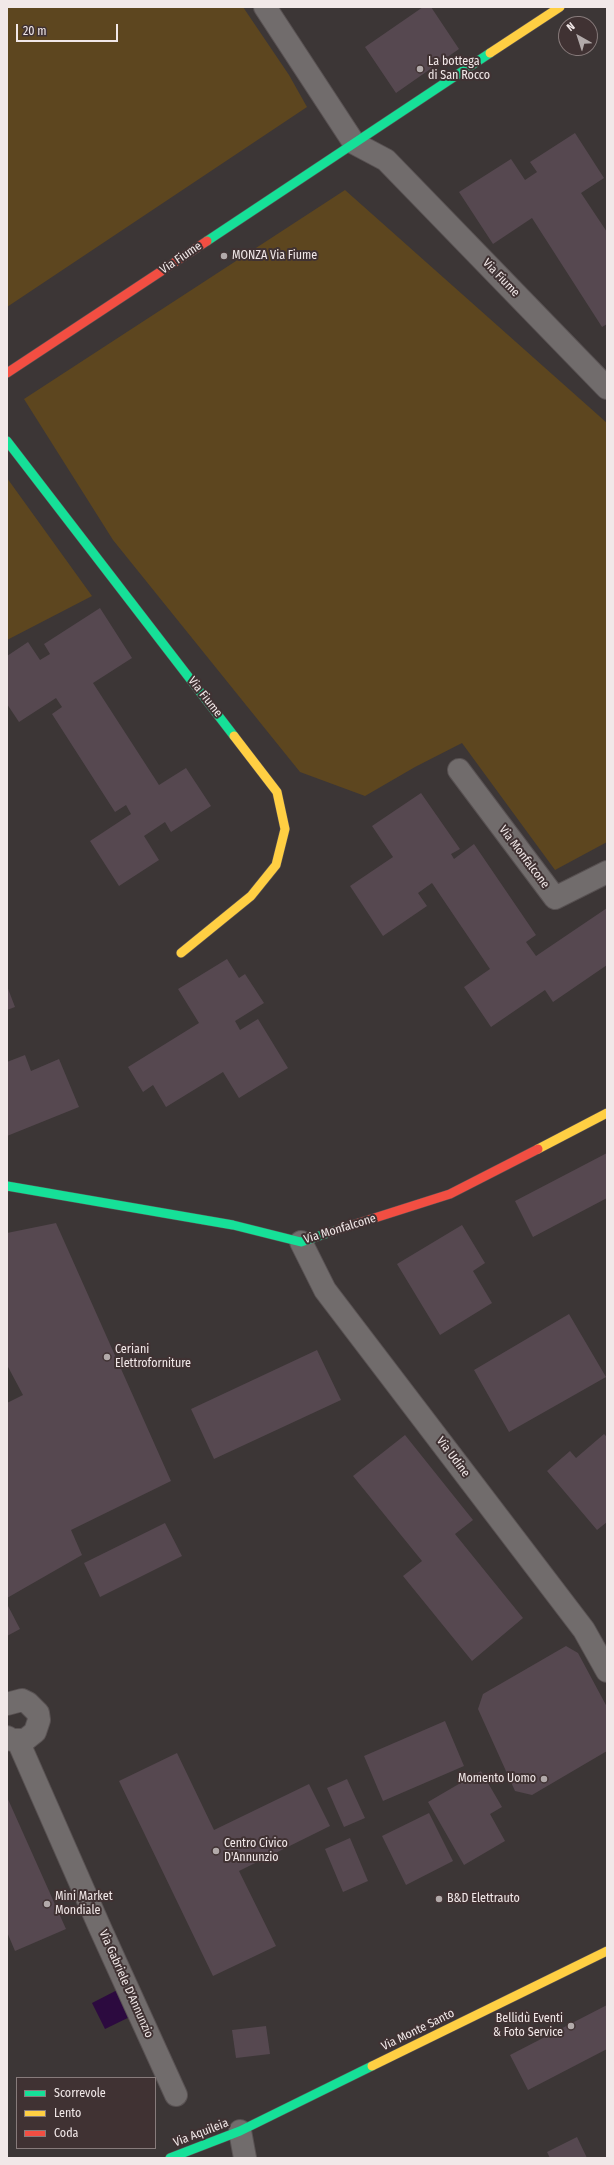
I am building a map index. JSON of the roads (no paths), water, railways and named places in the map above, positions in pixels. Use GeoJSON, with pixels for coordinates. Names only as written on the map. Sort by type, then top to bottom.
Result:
{"type":"FeatureCollection","features":[{"type":"Feature","properties":{"kind":"street","name":"Via Fiume"},"geometry":{"type":"LineString","coordinates":[[265,7],[354,143],[386,160],[607,388]]}},
{"type":"Feature","properties":{"kind":"street","name":"Via Fiume"},"geometry":{"type":"LineString","coordinates":[[7,373],[560,7]]}},
{"type":"Feature","properties":{"kind":"street","name":"Via Fiume"},"geometry":{"type":"LineString","coordinates":[[7,441],[277,792],[285,829],[276,865],[251,896],[181,953]]}},
{"type":"Feature","properties":{"kind":"street","name":"Via Monfalcone"},"geometry":{"type":"LineString","coordinates":[[459,770],[555,898],[607,872]]}},
{"type":"Feature","properties":{"kind":"street","name":"Via Monfalcone"},"geometry":{"type":"LineString","coordinates":[[7,1186],[234,1225],[300,1242],[450,1194],[607,1113]]}},
{"type":"Feature","properties":{"kind":"street","name":"Via Udine"},"geometry":{"type":"LineString","coordinates":[[300,1242],[326,1290],[566,1605],[584,1630],[607,1671]]}},
{"type":"Feature","properties":{"kind":"street","name":"Via Gabriele D'Annunzio"},"geometry":{"type":"LineString","coordinates":[[7,1704],[22,1700],[34,1707],[38,1713],[38,1727],[35,1732],[25,1740],[13,1739],[176,2095]]}},
{"type":"Feature","properties":{"kind":"street","name":"Via Monte Santo"},"geometry":{"type":"LineString","coordinates":[[240,2131],[607,1951]]}},
{"type":"Feature","properties":{"kind":"street","name":"Via Aquileia"},"geometry":{"type":"LineString","coordinates":[[170,2158],[240,2131]]}},
{"type":"Feature","properties":{"kind":"street"},"geometry":{"type":"LineString","coordinates":[[240,2131],[245,2158]]}},
{"type":"Feature","properties":{"kind":"place","name":"La bottega di San Rocco"},"geometry":{"type":"Point","coordinates":[420,69]}},
{"type":"Feature","properties":{"kind":"place","name":"MONZA Via Fiume"},"geometry":{"type":"Point","coordinates":[224,256]}},
{"type":"Feature","properties":{"kind":"place","name":"Ceriani Elettroforniture"},"geometry":{"type":"Point","coordinates":[107,1357]}},
{"type":"Feature","properties":{"kind":"place","name":"Momento Uomo"},"geometry":{"type":"Point","coordinates":[544,1779]}},
{"type":"Feature","properties":{"kind":"place","name":"Centro Civico D'Annunzio"},"geometry":{"type":"Point","coordinates":[216,1851]}},
{"type":"Feature","properties":{"kind":"place","name":"B&D Elettrauto"},"geometry":{"type":"Point","coordinates":[439,1899]}},
{"type":"Feature","properties":{"kind":"place","name":"Mini Market Mondiale"},"geometry":{"type":"Point","coordinates":[47,1904]}},
{"type":"Feature","properties":{"kind":"place","name":"Bellidù Eventi & Foto Service"},"geometry":{"type":"Point","coordinates":[571,2026]}}]}
